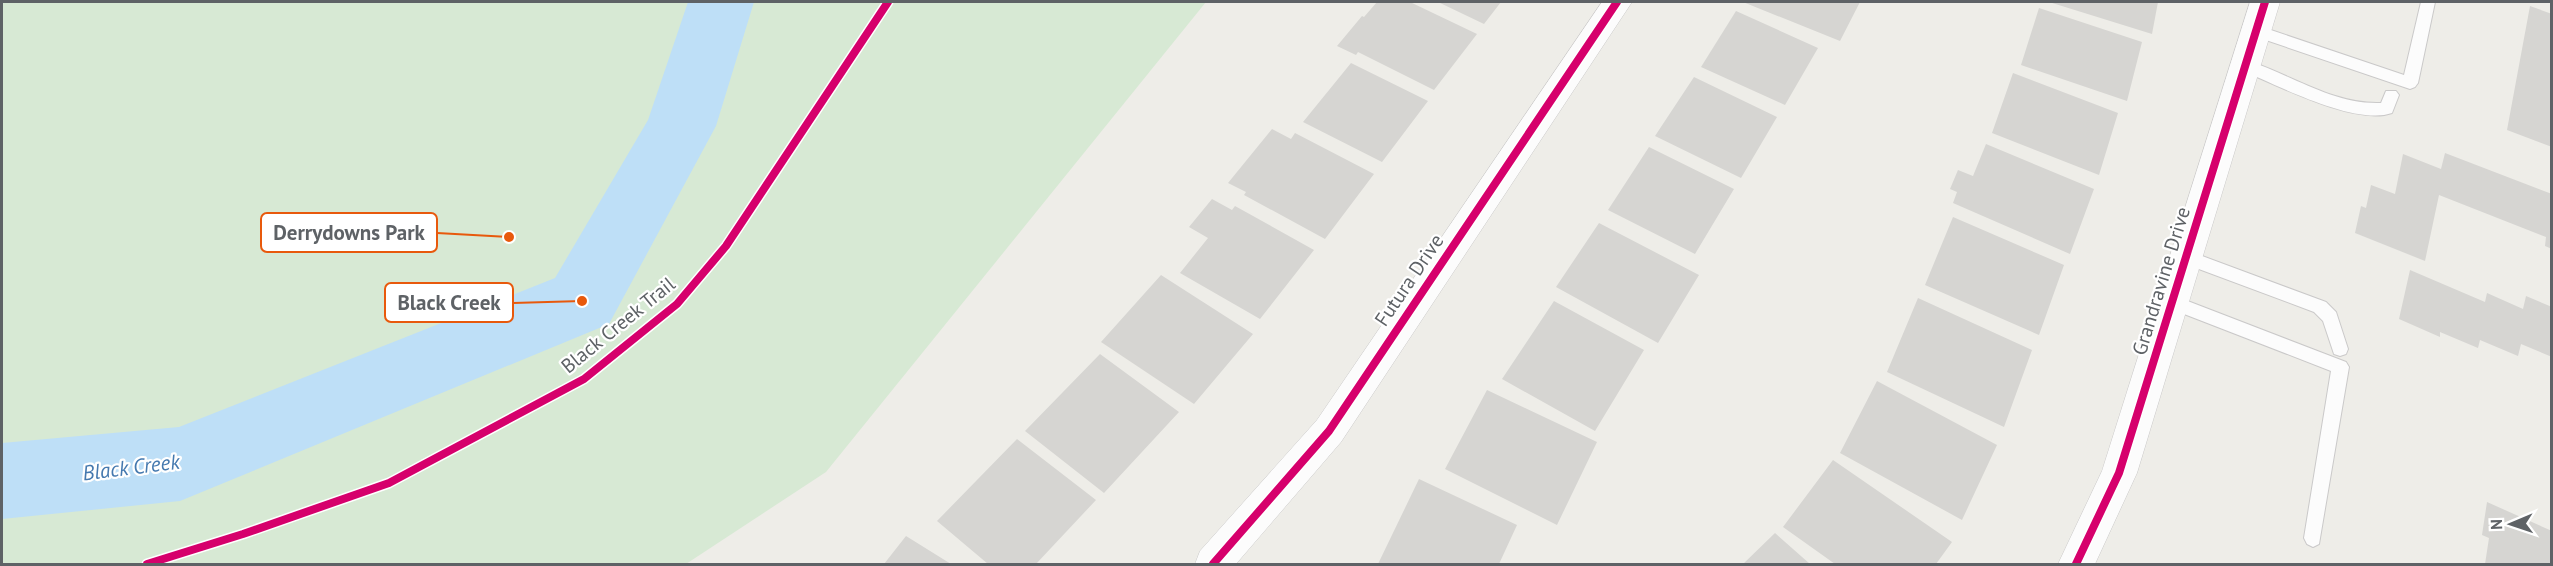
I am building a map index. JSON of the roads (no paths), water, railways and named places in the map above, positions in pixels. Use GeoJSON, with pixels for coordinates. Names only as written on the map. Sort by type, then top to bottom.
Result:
{"type":"FeatureCollection","features":[{"type":"Feature","properties":{"kind":"street","name":"Futura Drive"},"geometry":{"type":"LineString","coordinates":[[1213,564],[1329,431],[1617,2]]}},
{"type":"Feature","properties":{"kind":"street","name":"Grandravine Drive"},"geometry":{"type":"LineString","coordinates":[[2076,564],[2119,473],[2261,16]]}},
{"type":"Feature","properties":{"kind":"lane"},"geometry":{"type":"LineString","coordinates":[[2261,16],[2410,83],[2428,2]]}},
{"type":"Feature","properties":{"kind":"lane"},"geometry":{"type":"LineString","coordinates":[[2246,66],[2352,107],[2374,111],[2387,109],[2391,95]]}},
{"type":"Feature","properties":{"kind":"lane"},"geometry":{"type":"LineString","coordinates":[[2186,257],[2320,308],[2330,317],[2340,349]]}},
{"type":"Feature","properties":{"kind":"lane"},"geometry":{"type":"LineString","coordinates":[[2172,302],[2340,367],[2313,538]]}},
{"type":"Feature","properties":{"kind":"waterway","name":"Black Creek"},"geometry":{"type":"LineString","coordinates":[[2,481],[180,464],[582,301],[681,126],[721,2]]}},
{"type":"Feature","properties":{"kind":"place","name":"Derrydowns Park"},"geometry":{"type":"Point","coordinates":[509,237]}},
{"type":"Feature","properties":{"kind":"place","name":"Black Creek"},"geometry":{"type":"Point","coordinates":[582,301]}}]}
